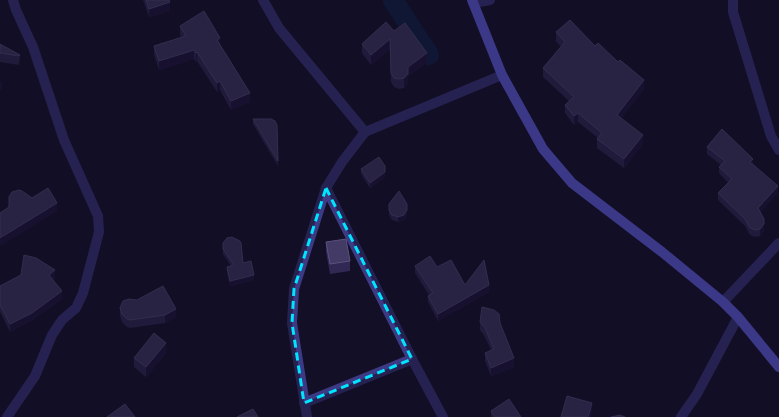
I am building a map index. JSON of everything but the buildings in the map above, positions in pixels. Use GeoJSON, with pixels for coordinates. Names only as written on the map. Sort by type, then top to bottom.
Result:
{"type":"FeatureCollection","features":[{"type":"Feature","properties":{"kind":"street"},"geometry":{"type":"LineString","coordinates":[[7,417],[35,376],[52,335],[62,320],[76,308],[83,293],[99,232],[98,216],[64,140],[33,47],[13,0]]}},
{"type":"Feature","properties":{"kind":"street"},"geometry":{"type":"LineString","coordinates":[[263,0],[279,28],[365,132]]}},
{"type":"Feature","properties":{"kind":"street"},"geometry":{"type":"LineString","coordinates":[[490,0],[472,1],[502,75],[543,149],[572,183],[662,252],[723,302],[738,317],[779,367]]}},
{"type":"Feature","properties":{"kind":"street"},"geometry":{"type":"LineString","coordinates":[[733,0],[733,12],[771,136],[779,150]]}},
{"type":"Feature","properties":{"kind":"street"},"geometry":{"type":"LineString","coordinates":[[308,417],[304,403],[292,323],[294,289],[326,188],[342,162],[365,132],[502,75]]}},
{"type":"Feature","properties":{"kind":"street"},"geometry":{"type":"LineString","coordinates":[[326,188],[412,359],[443,417]]}},
{"type":"Feature","properties":{"kind":"street"},"geometry":{"type":"LineString","coordinates":[[723,302],[779,243]]}},
{"type":"Feature","properties":{"kind":"street"},"geometry":{"type":"LineString","coordinates":[[681,417],[697,394],[738,317]]}},
{"type":"Feature","properties":{"kind":"street"},"geometry":{"type":"LineString","coordinates":[[304,403],[412,359]]}},
{"type":"Feature","properties":{"kind":"highlighted area"},"geometry":{"type":"Polygon","coordinates":[[[326,188],[412,359],[304,403],[292,323],[294,289],[326,188]]]}},
{"type":"Feature","properties":{"kind":"waterway"},"geometry":{"type":"LineString","coordinates":[[393,0],[429,55]]}}]}
